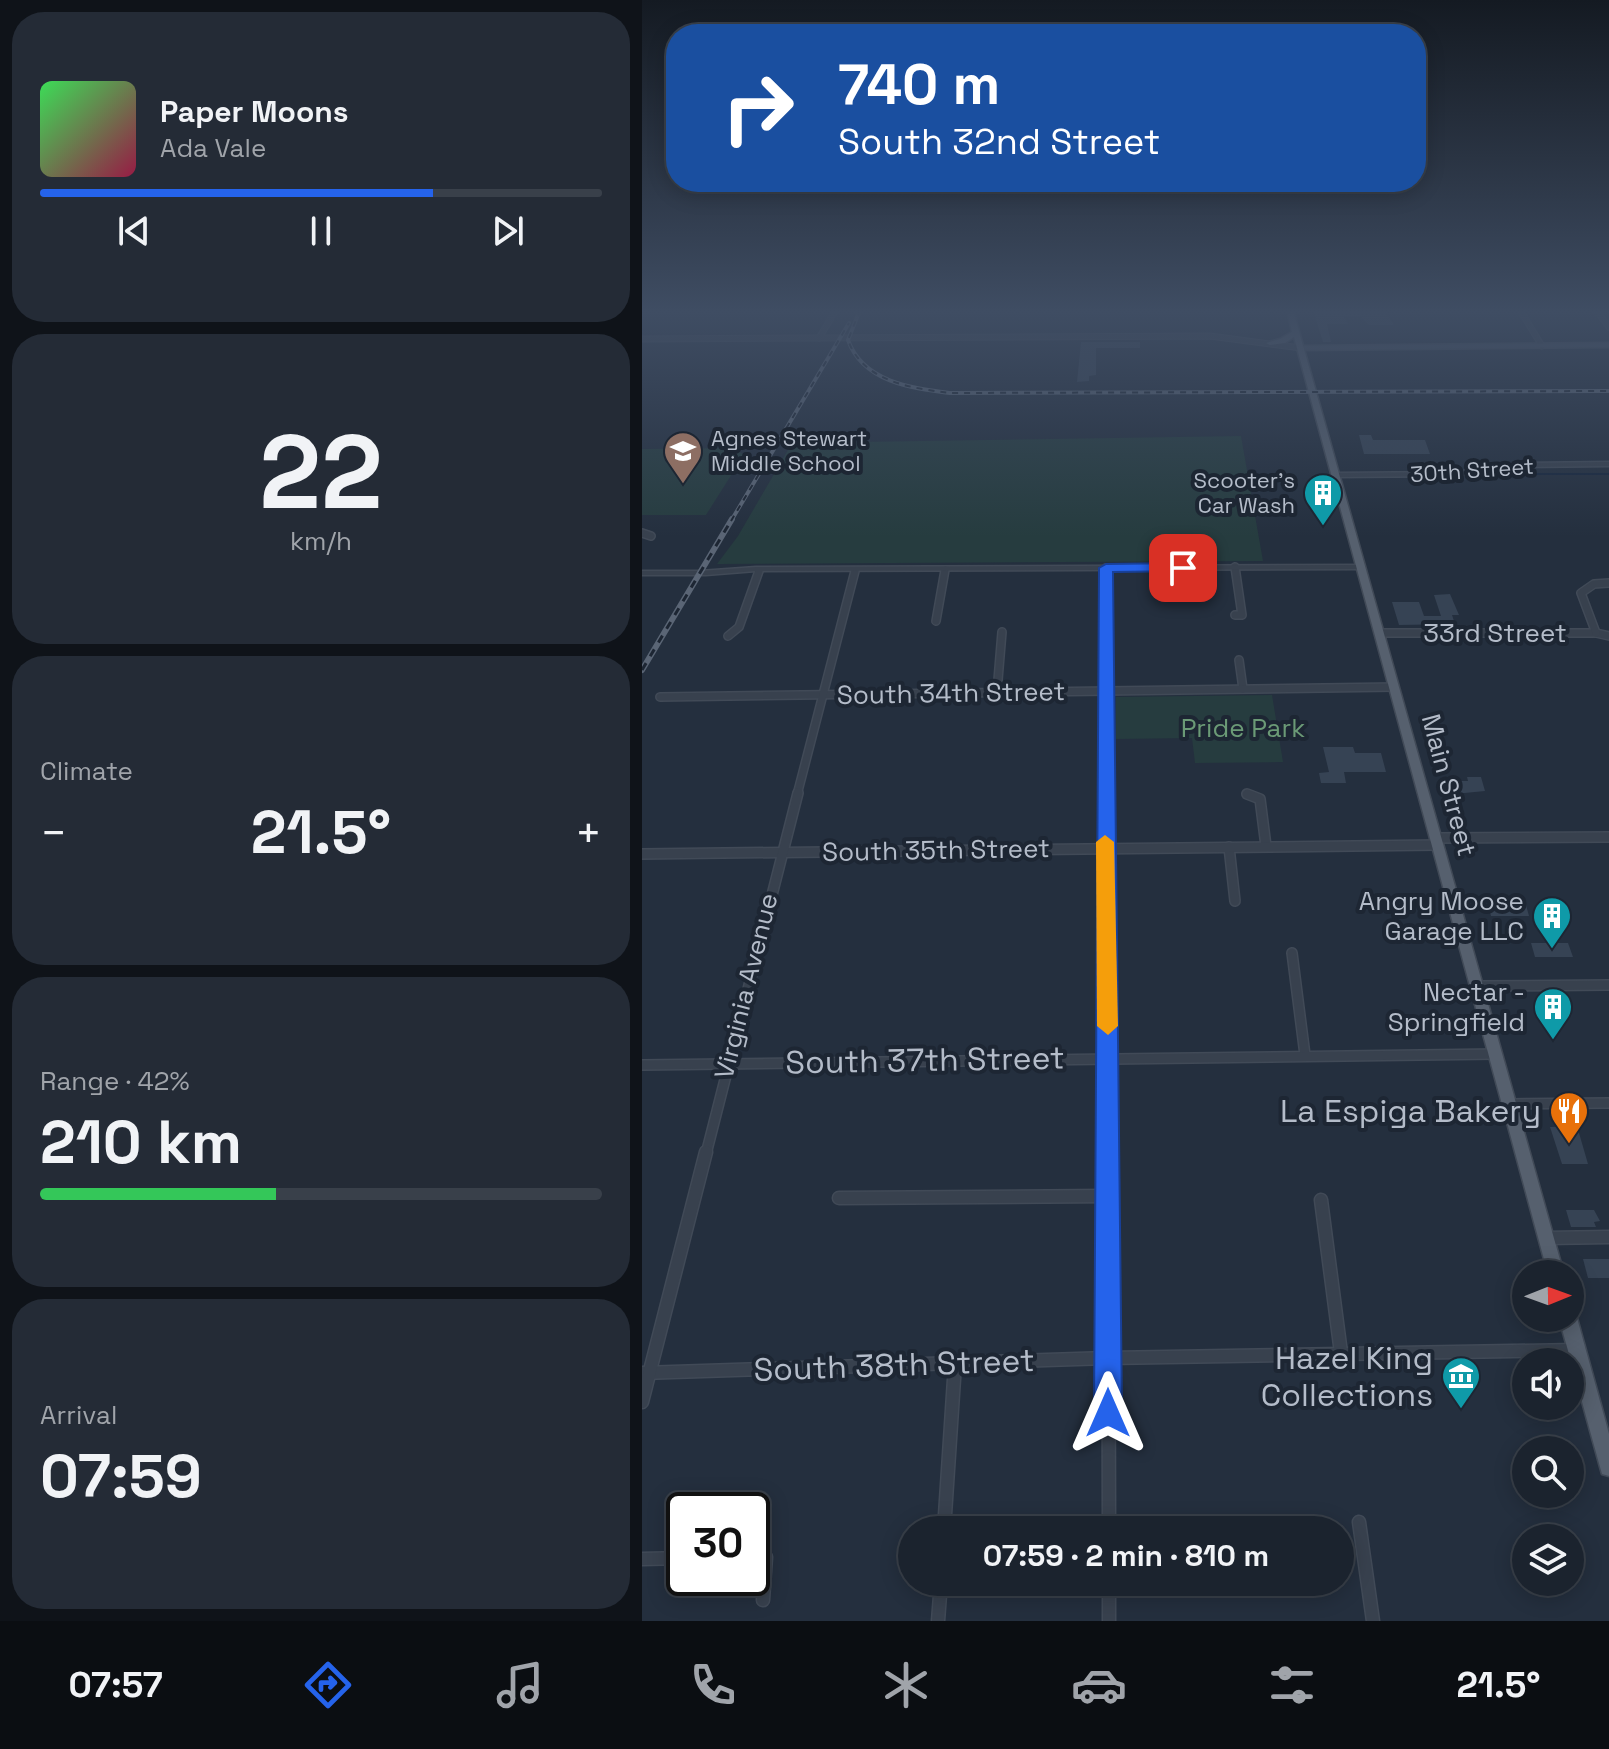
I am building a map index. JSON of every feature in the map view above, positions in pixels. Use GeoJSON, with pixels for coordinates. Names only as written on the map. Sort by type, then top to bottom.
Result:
{"type":"FeatureCollection","features":[{"type":"Feature","properties":{"kind":"main road","name":"Main Street"},"geometry":{"type":"LineString","coordinates":[[1311,386],[1552,1260]]}},
{"type":"Feature","properties":{"kind":"main road"},"geometry":{"type":"LineString","coordinates":[[1584,1367],[1601,1409],[1609,1467]]}},
{"type":"Feature","properties":{"kind":"street","name":"30th Street"},"geometry":{"type":"LineString","coordinates":[[1335,475],[1456,474],[1516,465],[1609,464]]}},
{"type":"Feature","properties":{"kind":"street"},"geometry":{"type":"LineString","coordinates":[[642,533],[651,536]]}},
{"type":"Feature","properties":{"kind":"street"},"geometry":{"type":"LineString","coordinates":[[1235,567],[1242,615],[1235,615]]}},
{"type":"Feature","properties":{"kind":"street"},"geometry":{"type":"LineString","coordinates":[[642,573],[754,575],[759,571],[1361,567]]}},
{"type":"Feature","properties":{"kind":"street"},"geometry":{"type":"LineString","coordinates":[[1106,568],[1109,1516]]}},
{"type":"Feature","properties":{"kind":"street"},"geometry":{"type":"LineString","coordinates":[[936,621],[945,570]]}},
{"type":"Feature","properties":{"kind":"street"},"geometry":{"type":"LineString","coordinates":[[728,636],[739,627],[759,571]]}},
{"type":"Feature","properties":{"kind":"street","name":"Virginia Avenue"},"geometry":{"type":"LineString","coordinates":[[642,1402],[645,1373],[855,571]]}},
{"type":"Feature","properties":{"kind":"street"},"geometry":{"type":"LineString","coordinates":[[1596,633],[1581,593],[1585,588],[1609,583]]}},
{"type":"Feature","properties":{"kind":"street"},"geometry":{"type":"LineString","coordinates":[[997,692],[1002,632]]}},
{"type":"Feature","properties":{"kind":"street","name":"33rd Street"},"geometry":{"type":"LineString","coordinates":[[1380,633],[1596,633],[1609,636]]}},
{"type":"Feature","properties":{"kind":"street"},"geometry":{"type":"LineString","coordinates":[[1239,660],[1243,689]]}},
{"type":"Feature","properties":{"kind":"street","name":"South 34th Street"},"geometry":{"type":"LineString","coordinates":[[660,697],[1395,687]]}},
{"type":"Feature","properties":{"kind":"street"},"geometry":{"type":"LineString","coordinates":[[1247,794],[1260,799],[1266,846]]}},
{"type":"Feature","properties":{"kind":"street","name":"South 35th Street"},"geometry":{"type":"LineString","coordinates":[[642,854],[1229,847],[1609,837]]}},
{"type":"Feature","properties":{"kind":"street"},"geometry":{"type":"LineString","coordinates":[[1229,847],[1235,901]]}},
{"type":"Feature","properties":{"kind":"street"},"geometry":{"type":"LineString","coordinates":[[1292,953],[1305,1055]]}},
{"type":"Feature","properties":{"kind":"street"},"geometry":{"type":"LineString","coordinates":[[1477,986],[1609,985]]}},
{"type":"Feature","properties":{"kind":"street","name":"South 37th Street"},"geometry":{"type":"LineString","coordinates":[[642,1065],[1496,1054]]}},
{"type":"Feature","properties":{"kind":"street"},"geometry":{"type":"LineString","coordinates":[[1509,1104],[1609,1103]]}},
{"type":"Feature","properties":{"kind":"street"},"geometry":{"type":"LineString","coordinates":[[839,1198],[1109,1196]]}},
{"type":"Feature","properties":{"kind":"street"},"geometry":{"type":"LineString","coordinates":[[1321,1200],[1341,1353]]}},
{"type":"Feature","properties":{"kind":"street"},"geometry":{"type":"LineString","coordinates":[[1546,1238],[1609,1237]]}},
{"type":"Feature","properties":{"kind":"street","name":"South 38th Street"},"geometry":{"type":"LineString","coordinates":[[645,1373],[1108,1358],[1512,1351]]}},
{"type":"Feature","properties":{"kind":"street"},"geometry":{"type":"LineString","coordinates":[[945,1516],[955,1364]]}},
{"type":"Feature","properties":{"kind":"street"},"geometry":{"type":"LineString","coordinates":[[1359,1522],[1373,1621]]}},
{"type":"Feature","properties":{"kind":"street"},"geometry":{"type":"LineString","coordinates":[[642,1559],[666,1558]]}},
{"type":"Feature","properties":{"kind":"street"},"geometry":{"type":"LineString","coordinates":[[763,1596],[763,1600]]}},
{"type":"Feature","properties":{"kind":"street"},"geometry":{"type":"LineString","coordinates":[[938,1621],[940,1596]]}},
{"type":"Feature","properties":{"kind":"street"},"geometry":{"type":"LineString","coordinates":[[1109,1596],[1109,1621]]}},
{"type":"Feature","properties":{"kind":"green space"},"geometry":{"type":"Polygon","coordinates":[[[1241,436],[1263,561],[717,564],[738,536],[792,443],[1241,436]]]}},
{"type":"Feature","properties":{"kind":"green space","name":"Agnes Stewart Middle School"},"geometry":{"type":"Polygon","coordinates":[[[734,448],[744,455],[706,515],[642,515],[642,449],[734,448]]]}},
{"type":"Feature","properties":{"kind":"green space","name":"Pride Park"},"geometry":{"type":"Polygon","coordinates":[[[1272,695],[1283,762],[1195,763],[1192,738],[1116,739],[1116,697],[1272,695]]]}},
{"type":"Feature","properties":{"kind":"building"},"geometry":{"type":"Polygon","coordinates":[[[1359,435],[1371,435],[1373,440],[1425,440],[1430,454],[1364,454],[1359,435]]]}},
{"type":"Feature","properties":{"kind":"building"},"geometry":{"type":"Polygon","coordinates":[[[1450,594],[1459,615],[1452,615],[1455,624],[1399,625],[1392,602],[1419,602],[1424,616],[1441,616],[1434,595],[1450,594]]]}},
{"type":"Feature","properties":{"kind":"building"},"geometry":{"type":"Polygon","coordinates":[[[1323,747],[1353,747],[1355,753],[1381,753],[1386,772],[1344,772],[1346,783],[1321,783],[1319,773],[1329,772],[1323,747]]]}},
{"type":"Feature","properties":{"kind":"building"},"geometry":{"type":"Polygon","coordinates":[[[1467,777],[1481,777],[1485,791],[1454,794],[1450,781],[1468,781],[1467,777]]]}},
{"type":"Feature","properties":{"kind":"building"},"geometry":{"type":"Polygon","coordinates":[[[1488,905],[1526,905],[1529,916],[1491,916],[1488,905]]]}},
{"type":"Feature","properties":{"kind":"building","name":"Angry Moose Garage LLC"},"geometry":{"type":"Polygon","coordinates":[[[1531,943],[1568,943],[1573,957],[1535,957],[1531,943]]]}},
{"type":"Feature","properties":{"kind":"building","name":"La Espiga Bakery"},"geometry":{"type":"Polygon","coordinates":[[[1577,1126],[1588,1164],[1562,1164],[1550,1127],[1577,1126]]]}},
{"type":"Feature","properties":{"kind":"building"},"geometry":{"type":"Polygon","coordinates":[[[1566,1210],[1594,1210],[1600,1221],[1594,1222],[1596,1227],[1571,1227],[1566,1210]]]}},
{"type":"Feature","properties":{"kind":"building"},"geometry":{"type":"Polygon","coordinates":[[[1609,1259],[1609,1278],[1588,1278],[1583,1260],[1609,1259]]]}},
{"type":"Feature","properties":{"kind":"waterway"},"geometry":{"type":"LineString","coordinates":[[1519,474],[1609,474]]}},
{"type":"Feature","properties":{"kind":"railway"},"geometry":{"type":"LineString","coordinates":[[731,521],[812,386]]}},
{"type":"Feature","properties":{"kind":"railway"},"geometry":{"type":"LineString","coordinates":[[907,386],[950,393],[1609,391]]}},
{"type":"Feature","properties":{"kind":"railway"},"geometry":{"type":"LineString","coordinates":[[642,670],[732,519]]}},
{"type":"Feature","properties":{"kind":"slow traffic"},"geometry":{"type":"LineString","coordinates":[[1105,842],[1108,1026]]}},
{"type":"Feature","properties":{"kind":"place","name":"Agnes Stewart Middle School"},"geometry":{"type":"Point","coordinates":[683,485]}},
{"type":"Feature","properties":{"kind":"place","name":"Scooter’s Car Wash"},"geometry":{"type":"Point","coordinates":[1323,527]}},
{"type":"Feature","properties":{"kind":"place","name":"Angry Moose Garage LLC"},"geometry":{"type":"Point","coordinates":[1552,950]}},
{"type":"Feature","properties":{"kind":"place","name":"Nectar - Springfield"},"geometry":{"type":"Point","coordinates":[1553,1041]}},
{"type":"Feature","properties":{"kind":"place","name":"La Espiga Bakery"},"geometry":{"type":"Point","coordinates":[1569,1145]}},
{"type":"Feature","properties":{"kind":"place","name":"Hazel King Collections"},"geometry":{"type":"Point","coordinates":[1461,1410]}},
{"type":"Feature","properties":{"kind":"route"},"geometry":{"type":"LineString","coordinates":[[1108,1413],[1106,568],[1183,568]]}}]}
